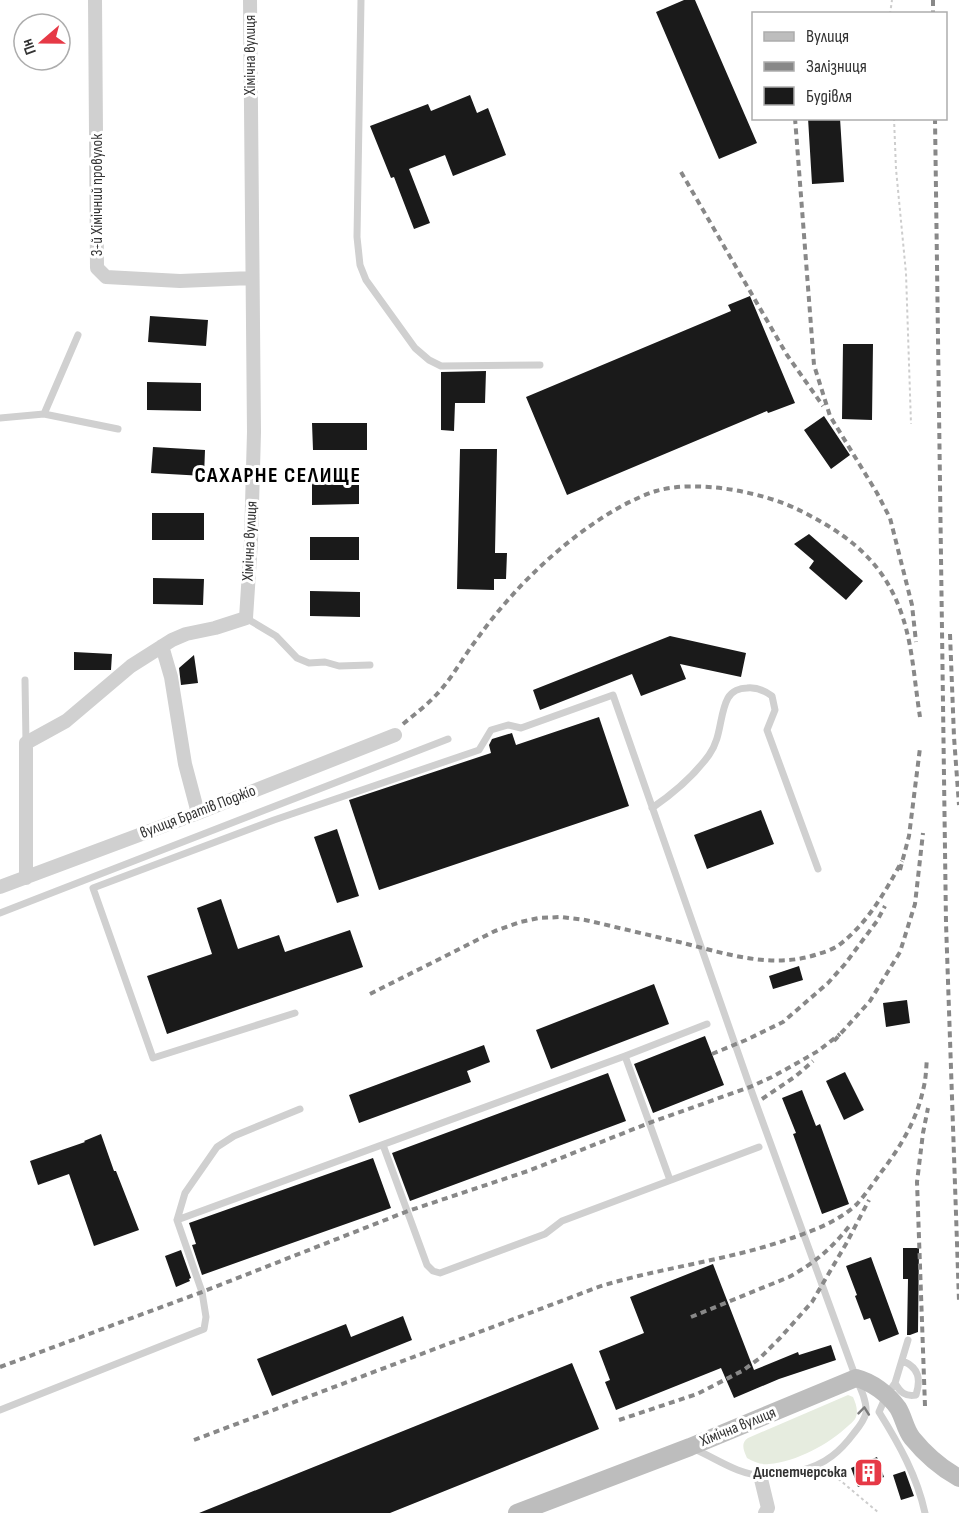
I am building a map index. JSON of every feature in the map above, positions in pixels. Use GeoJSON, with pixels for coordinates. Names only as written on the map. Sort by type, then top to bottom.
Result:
{"type":"FeatureCollection","features":[{"type":"Feature","properties":{"kind":"main road"},"geometry":{"type":"LineString","coordinates":[[856,1378],[891,1390],[911,1436],[929,1456],[959,1478]]}},
{"type":"Feature","properties":{"kind":"main road","name":"Хімічна вулиця"},"geometry":{"type":"LineString","coordinates":[[517,1513],[690,1447],[856,1378]]}},
{"type":"Feature","properties":{"kind":"street","name":"3-й Хімічний провулок"},"geometry":{"type":"LineString","coordinates":[[95,0],[97,268],[106,277],[180,281],[252,278]]}},
{"type":"Feature","properties":{"kind":"street","name":"Хімічна вулиця"},"geometry":{"type":"LineString","coordinates":[[246,618],[251,541],[253,443],[250,0]]}},
{"type":"Feature","properties":{"kind":"street"},"geometry":{"type":"LineString","coordinates":[[26,878],[26,742],[66,721],[131,666],[162,646],[186,634],[246,618]]}},
{"type":"Feature","properties":{"kind":"street"},"geometry":{"type":"LineString","coordinates":[[162,646],[171,677],[185,764],[198,813]]}},
{"type":"Feature","properties":{"kind":"street","name":"вулиця Братів Поджіо"},"geometry":{"type":"LineString","coordinates":[[0,887],[198,813],[395,735]]}},
{"type":"Feature","properties":{"kind":"street"},"geometry":{"type":"LineString","coordinates":[[760,1475],[769,1511]]}},
{"type":"Feature","properties":{"kind":"lane"},"geometry":{"type":"LineString","coordinates":[[361,0],[357,237],[360,265],[366,280],[416,348],[429,360],[441,366],[540,364]]}},
{"type":"Feature","properties":{"kind":"lane"},"geometry":{"type":"LineString","coordinates":[[44,414],[78,335]]}},
{"type":"Feature","properties":{"kind":"lane"},"geometry":{"type":"LineString","coordinates":[[0,418],[44,414],[118,429]]}},
{"type":"Feature","properties":{"kind":"lane"},"geometry":{"type":"LineString","coordinates":[[246,618],[276,636],[297,658],[309,663],[325,662],[339,666],[370,665]]}},
{"type":"Feature","properties":{"kind":"lane"},"geometry":{"type":"LineString","coordinates":[[25,680],[26,742]]}},
{"type":"Feature","properties":{"kind":"lane"},"geometry":{"type":"LineString","coordinates":[[652,808],[681,786],[710,754],[729,696],[740,688],[764,690],[772,696],[775,710],[767,730],[818,869]]}},
{"type":"Feature","properties":{"kind":"lane"},"geometry":{"type":"LineString","coordinates":[[295,1013],[153,1058],[93,888],[274,820],[478,750],[491,730],[508,726],[521,729],[613,695],[750,1087],[865,1401],[866,1412],[862,1423],[833,1456],[797,1471],[760,1475],[728,1466],[690,1447]]}},
{"type":"Feature","properties":{"kind":"lane"},"geometry":{"type":"LineString","coordinates":[[0,913],[448,739]]}},
{"type":"Feature","properties":{"kind":"lane"},"geometry":{"type":"LineString","coordinates":[[177,1220],[707,1024]]}},
{"type":"Feature","properties":{"kind":"lane"},"geometry":{"type":"LineString","coordinates":[[625,1056],[670,1180]]}},
{"type":"Feature","properties":{"kind":"lane"},"geometry":{"type":"LineString","coordinates":[[0,1410],[204,1329],[206,1317],[202,1292],[177,1220],[185,1194],[217,1147],[234,1136],[300,1109]]}},
{"type":"Feature","properties":{"kind":"lane"},"geometry":{"type":"LineString","coordinates":[[383,1145],[427,1265],[440,1274],[545,1234],[562,1221],[759,1147]]}},
{"type":"Feature","properties":{"kind":"lane"},"geometry":{"type":"LineString","coordinates":[[908,1340],[903,1361],[879,1412],[903,1451],[915,1479],[925,1513]]}},
{"type":"Feature","properties":{"kind":"lane"},"geometry":{"type":"LineString","coordinates":[[891,1390],[909,1396],[916,1395],[919,1385],[917,1373],[911,1365],[903,1361]]}},
{"type":"Feature","properties":{"kind":"path"},"geometry":{"type":"LineString","coordinates":[[894,120],[896,169],[906,273],[911,424]]}},
{"type":"Feature","properties":{"kind":"path"},"geometry":{"type":"LineString","coordinates":[[820,1463],[879,1513]]}},
{"type":"Feature","properties":{"kind":"shaded area"},"geometry":{"type":"Polygon","coordinates":[[[848,1395],[853,1397],[856,1405],[855,1419],[822,1445],[801,1456],[779,1463],[763,1464],[747,1458],[743,1445],[748,1438],[848,1395]]]}},
{"type":"Feature","properties":{"kind":"building"},"geometry":{"type":"Polygon","coordinates":[[[684,0],[695,0],[757,143],[719,159],[656,12],[684,0]]]}},
{"type":"Feature","properties":{"kind":"building"},"geometry":{"type":"Polygon","coordinates":[[[470,95],[477,113],[488,108],[506,155],[453,176],[445,155],[409,169],[430,223],[414,229],[394,177],[391,178],[370,126],[428,104],[431,111],[470,95]]]}},
{"type":"Feature","properties":{"kind":"building"},"geometry":{"type":"Polygon","coordinates":[[[808,120],[840,120],[844,182],[812,184],[808,120]]]}},
{"type":"Feature","properties":{"kind":"building"},"geometry":{"type":"Polygon","coordinates":[[[750,296],[795,403],[768,413],[767,411],[567,495],[526,397],[731,311],[728,305],[750,296]]]}},
{"type":"Feature","properties":{"kind":"building"},"geometry":{"type":"Polygon","coordinates":[[[150,316],[208,320],[206,346],[148,342],[150,316]]]}},
{"type":"Feature","properties":{"kind":"building"},"geometry":{"type":"Polygon","coordinates":[[[843,344],[873,344],[872,420],[842,419],[843,344]]]}},
{"type":"Feature","properties":{"kind":"building"},"geometry":{"type":"Polygon","coordinates":[[[486,371],[485,403],[455,403],[454,431],[441,430],[441,372],[486,371]]]}},
{"type":"Feature","properties":{"kind":"building"},"geometry":{"type":"Polygon","coordinates":[[[147,382],[201,383],[201,411],[147,410],[147,382]]]}},
{"type":"Feature","properties":{"kind":"building"},"geometry":{"type":"Polygon","coordinates":[[[824,416],[850,455],[831,469],[804,430],[824,416]]]}},
{"type":"Feature","properties":{"kind":"building"},"geometry":{"type":"Polygon","coordinates":[[[312,423],[367,423],[367,450],[313,450],[312,423]]]}},
{"type":"Feature","properties":{"kind":"building"},"geometry":{"type":"Polygon","coordinates":[[[153,447],[205,450],[204,476],[151,473],[153,447]]]}},
{"type":"Feature","properties":{"kind":"building"},"geometry":{"type":"Polygon","coordinates":[[[460,449],[497,449],[495,553],[507,553],[506,579],[494,579],[494,590],[457,589],[460,449]]]}},
{"type":"Feature","properties":{"kind":"building"},"geometry":{"type":"Polygon","coordinates":[[[312,482],[359,482],[359,504],[312,505],[312,482]]]}},
{"type":"Feature","properties":{"kind":"building"},"geometry":{"type":"Polygon","coordinates":[[[152,513],[204,513],[204,540],[152,540],[152,513]]]}},
{"type":"Feature","properties":{"kind":"building"},"geometry":{"type":"Polygon","coordinates":[[[809,534],[863,581],[846,600],[809,568],[814,561],[794,544],[809,534]]]}},
{"type":"Feature","properties":{"kind":"building"},"geometry":{"type":"Polygon","coordinates":[[[310,537],[359,537],[359,560],[310,560],[310,537]]]}},
{"type":"Feature","properties":{"kind":"building"},"geometry":{"type":"Polygon","coordinates":[[[153,578],[204,579],[203,605],[153,604],[153,578]]]}},
{"type":"Feature","properties":{"kind":"building"},"geometry":{"type":"Polygon","coordinates":[[[310,591],[360,592],[360,617],[310,616],[310,591]]]}},
{"type":"Feature","properties":{"kind":"building"},"geometry":{"type":"Polygon","coordinates":[[[670,636],[746,653],[741,677],[680,664],[686,679],[641,696],[632,674],[540,710],[533,690],[670,636]]]}},
{"type":"Feature","properties":{"kind":"building"},"geometry":{"type":"Polygon","coordinates":[[[74,652],[112,654],[111,670],[74,670],[74,652]]]}},
{"type":"Feature","properties":{"kind":"building"},"geometry":{"type":"Polygon","coordinates":[[[194,655],[198,683],[181,685],[179,668],[194,655]]]}},
{"type":"Feature","properties":{"kind":"building"},"geometry":{"type":"Polygon","coordinates":[[[599,717],[629,806],[379,890],[349,800],[491,753],[489,745],[492,739],[512,733],[516,745],[599,717]]]}},
{"type":"Feature","properties":{"kind":"building"},"geometry":{"type":"Polygon","coordinates":[[[761,810],[774,844],[707,869],[694,835],[761,810]]]}},
{"type":"Feature","properties":{"kind":"building"},"geometry":{"type":"Polygon","coordinates":[[[337,829],[359,896],[337,903],[314,837],[337,829]]]}},
{"type":"Feature","properties":{"kind":"building"},"geometry":{"type":"Polygon","coordinates":[[[221,899],[238,949],[279,935],[285,952],[350,930],[363,967],[167,1034],[147,976],[212,954],[197,908],[221,899]]]}},
{"type":"Feature","properties":{"kind":"building"},"geometry":{"type":"Polygon","coordinates":[[[799,966],[803,980],[773,989],[769,976],[799,966]]]}},
{"type":"Feature","properties":{"kind":"building"},"geometry":{"type":"Polygon","coordinates":[[[654,984],[669,1024],[551,1069],[536,1030],[654,984]]]}},
{"type":"Feature","properties":{"kind":"building"},"geometry":{"type":"Polygon","coordinates":[[[907,1000],[910,1023],[886,1027],[883,1003],[907,1000]]]}},
{"type":"Feature","properties":{"kind":"building"},"geometry":{"type":"Polygon","coordinates":[[[705,1036],[724,1085],[653,1113],[634,1064],[705,1036]]]}},
{"type":"Feature","properties":{"kind":"building"},"geometry":{"type":"Polygon","coordinates":[[[484,1045],[490,1062],[467,1071],[471,1082],[359,1123],[349,1095],[484,1045]]]}},
{"type":"Feature","properties":{"kind":"building"},"geometry":{"type":"Polygon","coordinates":[[[845,1072],[864,1110],[844,1120],[826,1081],[845,1072]]]}},
{"type":"Feature","properties":{"kind":"building"},"geometry":{"type":"Polygon","coordinates":[[[608,1073],[626,1121],[410,1201],[392,1153],[608,1073]]]}},
{"type":"Feature","properties":{"kind":"building"},"geometry":{"type":"Polygon","coordinates":[[[802,1090],[816,1126],[820,1124],[849,1204],[822,1214],[793,1134],[796,1133],[782,1098],[802,1090]]]}},
{"type":"Feature","properties":{"kind":"building"},"geometry":{"type":"Polygon","coordinates":[[[101,1134],[139,1230],[94,1246],[69,1174],[38,1185],[30,1161],[101,1134]]]}},
{"type":"Feature","properties":{"kind":"building"},"geometry":{"type":"Polygon","coordinates":[[[373,1158],[391,1208],[202,1275],[192,1245],[196,1244],[189,1223],[373,1158]]]}},
{"type":"Feature","properties":{"kind":"building"},"geometry":{"type":"Polygon","coordinates":[[[903,1248],[919,1248],[918,1332],[910,1335],[907,1335],[908,1279],[903,1279],[903,1248]]]}},
{"type":"Feature","properties":{"kind":"building"},"geometry":{"type":"Polygon","coordinates":[[[181,1250],[191,1278],[190,1281],[176,1287],[165,1256],[181,1250]]]}},
{"type":"Feature","properties":{"kind":"building"},"geometry":{"type":"Polygon","coordinates":[[[871,1257],[899,1334],[879,1342],[870,1318],[864,1320],[846,1266],[871,1257]]]}},
{"type":"Feature","properties":{"kind":"building"},"geometry":{"type":"Polygon","coordinates":[[[713,1264],[754,1370],[798,1352],[799,1355],[831,1345],[836,1360],[779,1379],[734,1398],[721,1368],[616,1410],[605,1382],[610,1380],[599,1351],[644,1333],[630,1297],[713,1264]]]}},
{"type":"Feature","properties":{"kind":"building"},"geometry":{"type":"Polygon","coordinates":[[[403,1316],[412,1340],[272,1396],[257,1359],[346,1324],[351,1337],[403,1316]]]}},
{"type":"Feature","properties":{"kind":"building"},"geometry":{"type":"Polygon","coordinates":[[[572,1363],[599,1429],[390,1513],[199,1513],[572,1363]]]}},
{"type":"Feature","properties":{"kind":"building","name":"Диспетчерська"},"geometry":{"type":"Polygon","coordinates":[[[877,1457],[884,1477],[858,1487],[851,1468],[877,1457]]]}},
{"type":"Feature","properties":{"kind":"building"},"geometry":{"type":"Polygon","coordinates":[[[905,1471],[914,1496],[901,1500],[893,1475],[905,1471]]]}},
{"type":"Feature","properties":{"kind":"railway"},"geometry":{"type":"LineString","coordinates":[[933,0],[933,12]]}},
{"type":"Feature","properties":{"kind":"railway"},"geometry":{"type":"LineString","coordinates":[[795,120],[814,365],[830,416],[890,518],[912,605],[916,642]]}},
{"type":"Feature","properties":{"kind":"railway"},"geometry":{"type":"LineString","coordinates":[[935,120],[946,923],[959,1301]]}},
{"type":"Feature","properties":{"kind":"railway"},"geometry":{"type":"LineString","coordinates":[[681,172],[787,355],[823,406]]}},
{"type":"Feature","properties":{"kind":"railway"},"geometry":{"type":"LineString","coordinates":[[403,724],[443,687],[486,626],[531,575],[563,546],[600,519],[637,498],[656,491],[691,486],[730,489],[786,504],[822,522],[858,548],[872,562],[895,597],[903,617],[911,650],[920,717]]}},
{"type":"Feature","properties":{"kind":"railway"},"geometry":{"type":"LineString","coordinates":[[950,634],[959,805]]}},
{"type":"Feature","properties":{"kind":"railway"},"geometry":{"type":"LineString","coordinates":[[900,870],[909,836],[920,748]]}},
{"type":"Feature","properties":{"kind":"railway"},"geometry":{"type":"LineString","coordinates":[[834,1041],[870,1001],[900,952],[915,904],[923,833]]}},
{"type":"Feature","properties":{"kind":"railway"},"geometry":{"type":"LineString","coordinates":[[370,994],[495,931],[539,918],[561,917],[585,920],[748,958],[801,959],[832,949],[859,927],[875,906],[902,861]]}},
{"type":"Feature","properties":{"kind":"railway"},"geometry":{"type":"LineString","coordinates":[[712,1054],[783,1022],[828,983],[845,964],[877,921],[885,906]]}},
{"type":"Feature","properties":{"kind":"railway"},"geometry":{"type":"LineString","coordinates":[[0,1367],[202,1292],[408,1211],[528,1171],[649,1123],[750,1087],[818,1051],[840,1034]]}},
{"type":"Feature","properties":{"kind":"railway"},"geometry":{"type":"LineString","coordinates":[[194,1440],[601,1286],[769,1246],[835,1220],[857,1204],[901,1143],[920,1101],[925,1082],[927,1058]]}},
{"type":"Feature","properties":{"kind":"railway"},"geometry":{"type":"LineString","coordinates":[[762,1099],[796,1076],[813,1061]]}},
{"type":"Feature","properties":{"kind":"railway"},"geometry":{"type":"LineString","coordinates":[[925,1406],[917,1182],[928,1108]]}},
{"type":"Feature","properties":{"kind":"railway"},"geometry":{"type":"LineString","coordinates":[[619,1420],[697,1394],[742,1371],[760,1358],[812,1302],[869,1200]]}},
{"type":"Feature","properties":{"kind":"railway"},"geometry":{"type":"LineString","coordinates":[[691,1317],[789,1277],[823,1254],[851,1224]]}},
{"type":"Feature","properties":{"kind":"place","name":"Диспетчерська"},"geometry":{"type":"Point","coordinates":[868,1472]}},
{"type":"Feature","properties":{"kind":"district","name":"САХАРНЕ СЕЛИЩЕ"},"geometry":{"type":"Point","coordinates":[278,475]}}]}
